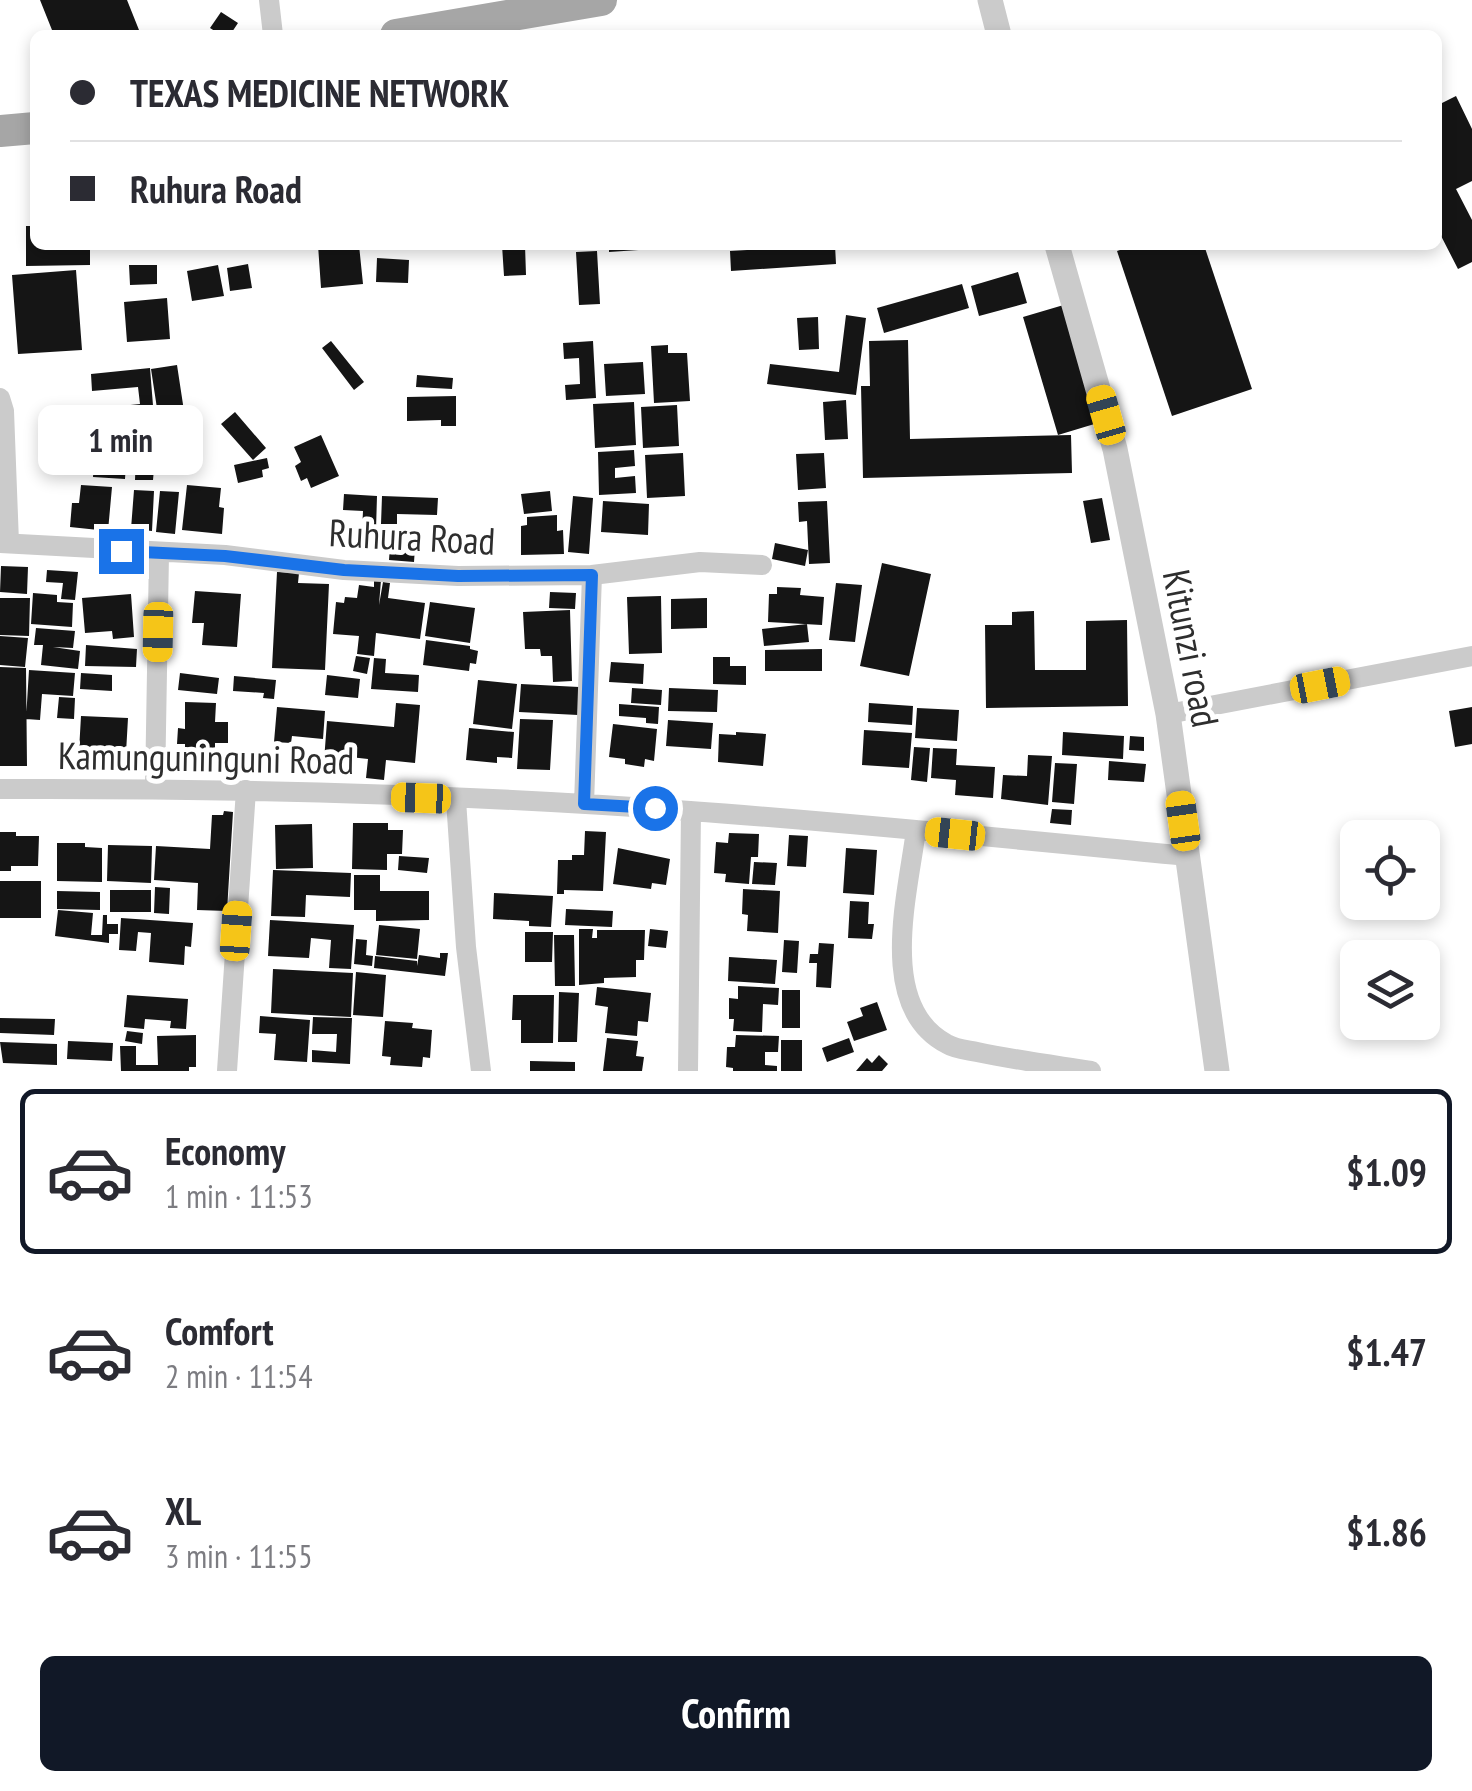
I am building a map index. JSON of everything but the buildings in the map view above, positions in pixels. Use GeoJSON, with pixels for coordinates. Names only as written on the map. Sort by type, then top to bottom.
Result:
{"type":"FeatureCollection","features":[{"type":"Feature","properties":{"kind":"main road"},"geometry":{"type":"LineString","coordinates":[[425,30],[601,0]]}},
{"type":"Feature","properties":{"kind":"main road"},"geometry":{"type":"LineString","coordinates":[[0,116],[30,114]]}},
{"type":"Feature","properties":{"kind":"main road"},"geometry":{"type":"LineString","coordinates":[[0,131],[30,128]]}},
{"type":"Feature","properties":{"kind":"street"},"geometry":{"type":"LineString","coordinates":[[269,0],[272,30]]}},
{"type":"Feature","properties":{"kind":"street"},"geometry":{"type":"LineString","coordinates":[[990,0],[998,30]]}},
{"type":"Feature","properties":{"kind":"street","name":"Kitunzi road"},"geometry":{"type":"LineString","coordinates":[[1058,250],[1115,449],[1168,714],[1217,1071]]}},
{"type":"Feature","properties":{"kind":"street"},"geometry":{"type":"LineString","coordinates":[[0,398],[4,411],[4,543]]}},
{"type":"Feature","properties":{"kind":"street","name":"Ruhura Road"},"geometry":{"type":"LineString","coordinates":[[4,543],[225,556],[344,570],[458,576],[592,575],[700,562],[762,565]]}},
{"type":"Feature","properties":{"kind":"street"},"geometry":{"type":"LineString","coordinates":[[156,788],[159,554]]}},
{"type":"Feature","properties":{"kind":"street"},"geometry":{"type":"LineString","coordinates":[[584,804],[592,575]]}},
{"type":"Feature","properties":{"kind":"street"},"geometry":{"type":"LineString","coordinates":[[1168,714],[1472,656]]}},
{"type":"Feature","properties":{"kind":"street","name":"Kamunguninguni Road"},"geometry":{"type":"LineString","coordinates":[[0,788],[246,790],[584,804],[1188,856]]}},
{"type":"Feature","properties":{"kind":"street"},"geometry":{"type":"LineString","coordinates":[[227,1071],[246,790]]}},
{"type":"Feature","properties":{"kind":"street"},"geometry":{"type":"LineString","coordinates":[[456,800],[466,948],[481,1071]]}},
{"type":"Feature","properties":{"kind":"street"},"geometry":{"type":"LineString","coordinates":[[688,1071],[691,811]]}},
{"type":"Feature","properties":{"kind":"street"},"geometry":{"type":"LineString","coordinates":[[916,830],[902,980],[911,1007],[926,1028],[948,1045],[1091,1071]]}},
{"type":"Feature","properties":{"kind":"route"},"geometry":{"type":"LineString","coordinates":[[121,551],[458,576],[592,575],[584,804],[655,808]]}}]}
